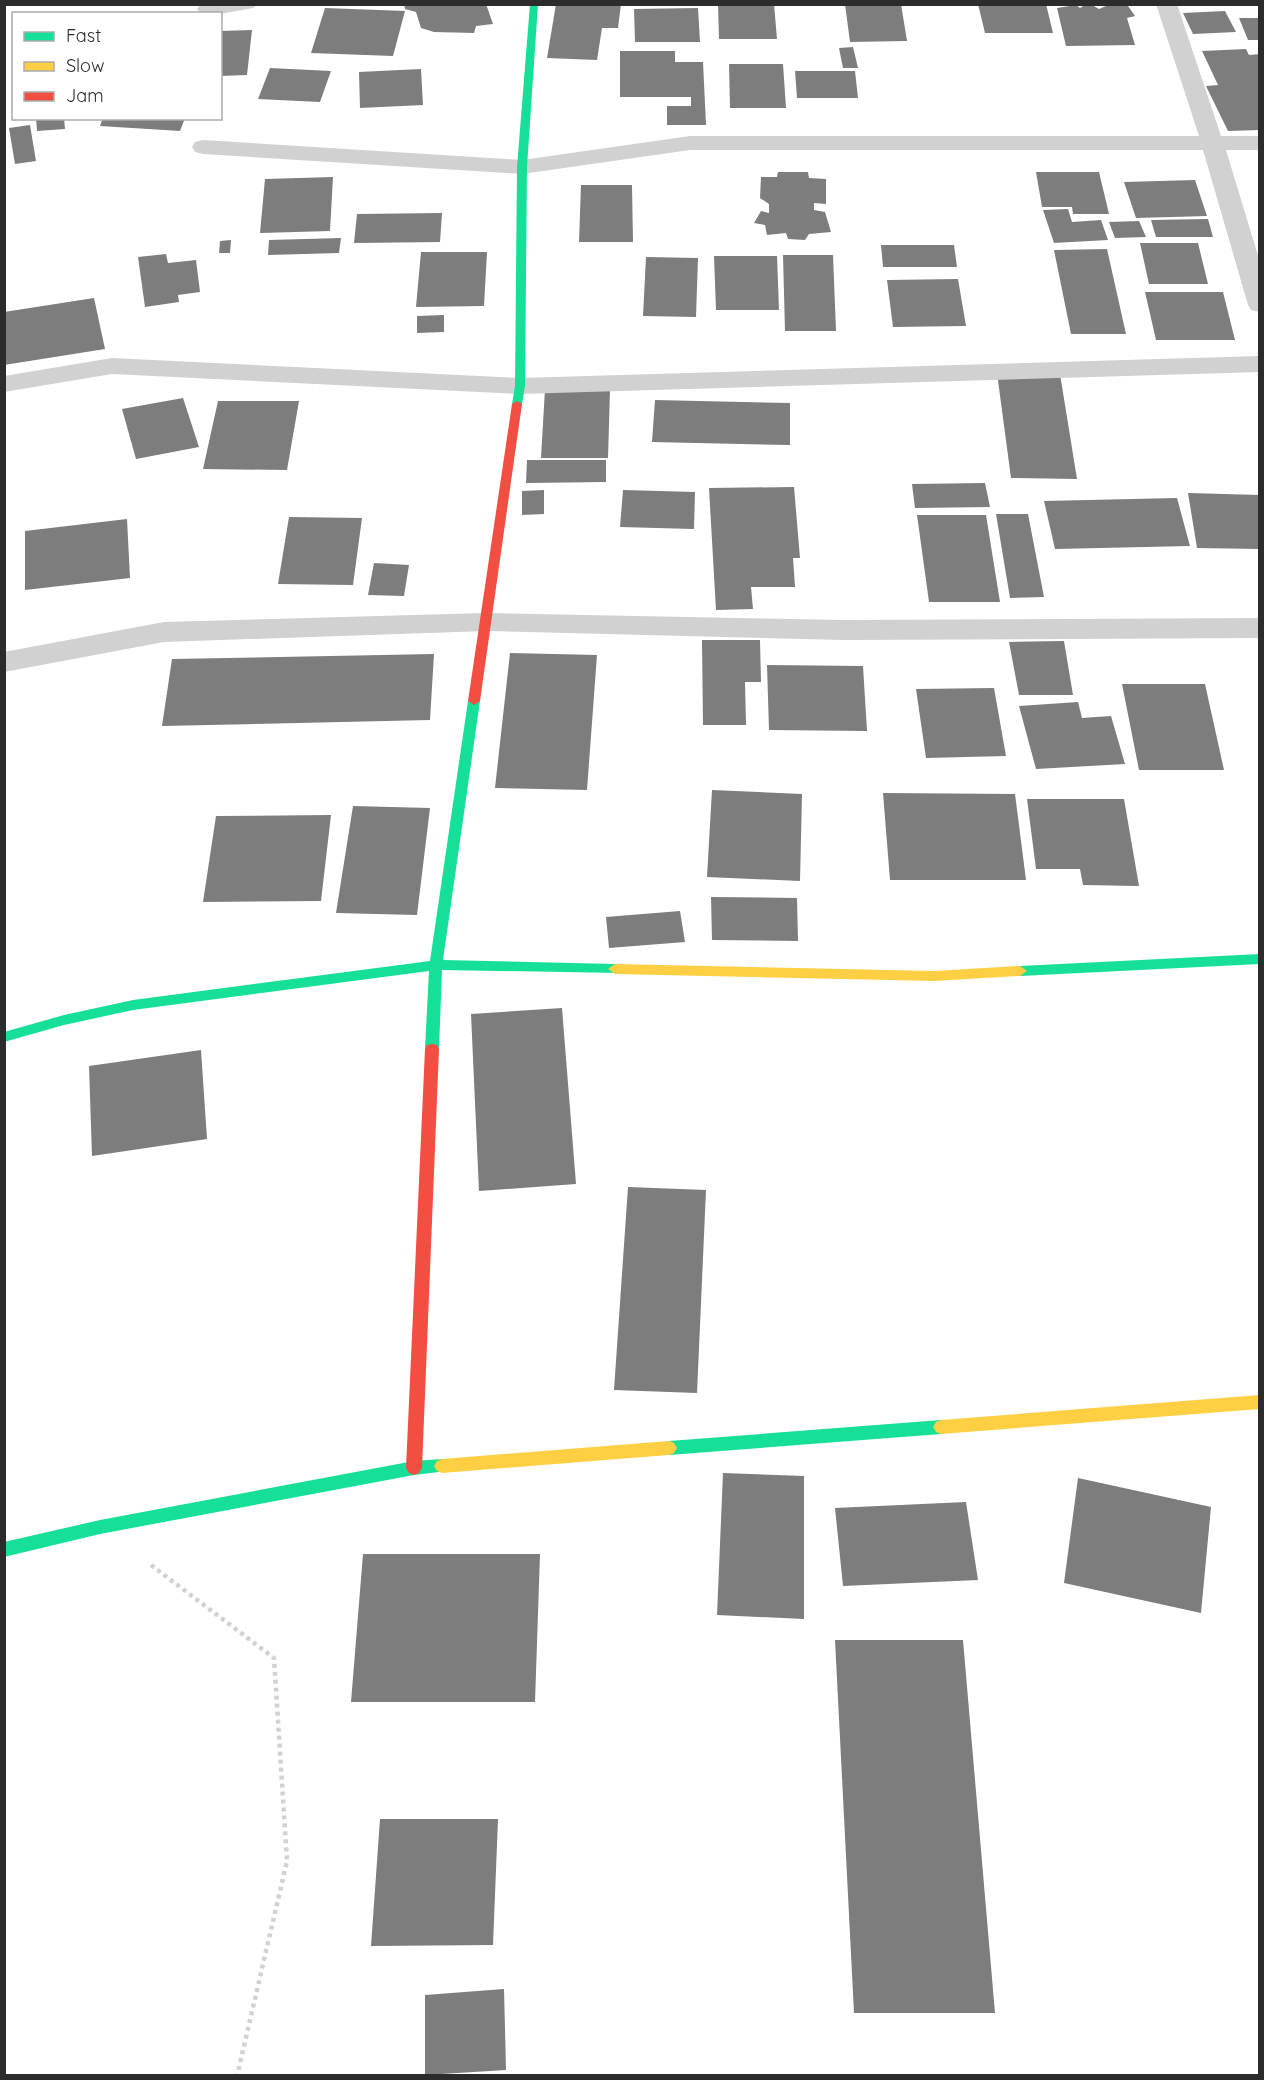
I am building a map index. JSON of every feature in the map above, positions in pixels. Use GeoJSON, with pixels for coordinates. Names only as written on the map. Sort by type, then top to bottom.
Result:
{"type":"FeatureCollection","features":[{"type":"Feature","properties":{"kind":"street"},"geometry":{"type":"LineString","coordinates":[[208,9],[246,4]]}},
{"type":"Feature","properties":{"kind":"street"},"geometry":{"type":"LineString","coordinates":[[414,1468],[436,965],[520,386],[522,167],[534,4]]}},
{"type":"Feature","properties":{"kind":"street"},"geometry":{"type":"LineString","coordinates":[[1166,4],[1213,145],[1260,305]]}},
{"type":"Feature","properties":{"kind":"street"},"geometry":{"type":"LineString","coordinates":[[204,147],[522,167],[690,143],[1213,145],[1260,143]]}},
{"type":"Feature","properties":{"kind":"street"},"geometry":{"type":"LineString","coordinates":[[4,384],[112,366],[520,386],[1260,364]]}},
{"type":"Feature","properties":{"kind":"street"},"geometry":{"type":"LineString","coordinates":[[4,662],[164,632],[486,622],[844,630],[1260,628]]}},
{"type":"Feature","properties":{"kind":"street"},"geometry":{"type":"LineString","coordinates":[[4,1037],[64,1020],[133,1005],[436,965],[934,976],[1260,959]]}},
{"type":"Feature","properties":{"kind":"street"},"geometry":{"type":"LineString","coordinates":[[4,1550],[100,1527],[414,1468],[1260,1402]]}},
{"type":"Feature","properties":{"kind":"path"},"geometry":{"type":"LineString","coordinates":[[100,1527],[274,1658],[287,1861],[237,2076]]}},
{"type":"Feature","properties":{"kind":"building"},"geometry":{"type":"Polygon","coordinates":[[[404,4],[486,4],[493,24],[476,26],[474,33],[434,32],[421,28],[416,12],[405,9],[404,4]]]}},
{"type":"Feature","properties":{"kind":"building"},"geometry":{"type":"Polygon","coordinates":[[[556,4],[621,4],[618,28],[602,28],[597,60],[547,58],[556,4]]]}},
{"type":"Feature","properties":{"kind":"building"},"geometry":{"type":"Polygon","coordinates":[[[718,4],[774,4],[777,39],[719,39],[718,4]]]}},
{"type":"Feature","properties":{"kind":"building"},"geometry":{"type":"Polygon","coordinates":[[[845,4],[901,4],[907,41],[850,42],[845,4]]]}},
{"type":"Feature","properties":{"kind":"building"},"geometry":{"type":"Polygon","coordinates":[[[978,4],[1046,4],[1053,33],[985,33],[978,4]]]}},
{"type":"Feature","properties":{"kind":"building"},"geometry":{"type":"Polygon","coordinates":[[[1076,5],[1080,8],[1092,5],[1099,9],[1106,6],[1128,6],[1135,16],[1127,18],[1135,45],[1066,46],[1057,8],[1076,5]]]}},
{"type":"Feature","properties":{"kind":"building"},"geometry":{"type":"Polygon","coordinates":[[[325,8],[405,11],[393,56],[311,53],[325,8]]]}},
{"type":"Feature","properties":{"kind":"building"},"geometry":{"type":"Polygon","coordinates":[[[698,8],[700,42],[635,42],[634,9],[698,8]]]}},
{"type":"Feature","properties":{"kind":"building"},"geometry":{"type":"Polygon","coordinates":[[[1225,11],[1236,32],[1193,34],[1183,13],[1225,11]]]}},
{"type":"Feature","properties":{"kind":"building"},"geometry":{"type":"Polygon","coordinates":[[[1239,18],[1260,18],[1260,40],[1248,40],[1239,18]]]}},
{"type":"Feature","properties":{"kind":"building"},"geometry":{"type":"Polygon","coordinates":[[[252,30],[247,75],[222,76],[222,31],[252,30]]]}},
{"type":"Feature","properties":{"kind":"building"},"geometry":{"type":"Polygon","coordinates":[[[853,47],[858,68],[843,68],[839,48],[853,47]]]}},
{"type":"Feature","properties":{"kind":"building"},"geometry":{"type":"Polygon","coordinates":[[[1246,49],[1249,55],[1260,54],[1260,130],[1228,131],[1206,86],[1218,85],[1202,51],[1246,49]]]}},
{"type":"Feature","properties":{"kind":"building"},"geometry":{"type":"Polygon","coordinates":[[[620,51],[675,51],[675,62],[703,62],[706,125],[667,125],[667,106],[691,106],[691,97],[620,97],[620,51]]]}},
{"type":"Feature","properties":{"kind":"building"},"geometry":{"type":"Polygon","coordinates":[[[729,64],[783,64],[786,108],[730,108],[729,64]]]}},
{"type":"Feature","properties":{"kind":"building"},"geometry":{"type":"Polygon","coordinates":[[[270,68],[331,71],[320,102],[258,99],[270,68]]]}},
{"type":"Feature","properties":{"kind":"building"},"geometry":{"type":"Polygon","coordinates":[[[421,69],[423,105],[360,108],[359,72],[421,69]]]}},
{"type":"Feature","properties":{"kind":"building"},"geometry":{"type":"Polygon","coordinates":[[[795,71],[855,71],[858,98],[797,98],[795,71]]]}},
{"type":"Feature","properties":{"kind":"building"},"geometry":{"type":"Polygon","coordinates":[[[36,120],[64,120],[65,129],[37,131],[36,120]]]}},
{"type":"Feature","properties":{"kind":"building"},"geometry":{"type":"Polygon","coordinates":[[[102,120],[184,120],[180,131],[100,126],[102,120]]]}},
{"type":"Feature","properties":{"kind":"building"},"geometry":{"type":"Polygon","coordinates":[[[30,125],[36,161],[15,164],[9,128],[30,125]]]}},
{"type":"Feature","properties":{"kind":"building"},"geometry":{"type":"Polygon","coordinates":[[[778,172],[808,172],[809,178],[826,179],[826,204],[814,203],[814,210],[825,212],[831,232],[809,234],[805,240],[788,239],[786,233],[767,235],[765,225],[754,223],[761,211],[769,213],[769,204],[760,198],[761,177],[777,177],[778,172]]]}},
{"type":"Feature","properties":{"kind":"building"},"geometry":{"type":"Polygon","coordinates":[[[1036,172],[1099,172],[1109,214],[1073,214],[1072,207],[1042,207],[1036,172]]]}},
{"type":"Feature","properties":{"kind":"building"},"geometry":{"type":"Polygon","coordinates":[[[333,177],[330,231],[260,233],[265,179],[333,177]]]}},
{"type":"Feature","properties":{"kind":"building"},"geometry":{"type":"Polygon","coordinates":[[[1195,180],[1207,216],[1136,218],[1124,182],[1195,180]]]}},
{"type":"Feature","properties":{"kind":"building"},"geometry":{"type":"Polygon","coordinates":[[[581,185],[632,185],[633,242],[579,242],[581,185]]]}},
{"type":"Feature","properties":{"kind":"building"},"geometry":{"type":"Polygon","coordinates":[[[1068,209],[1072,222],[1101,220],[1108,240],[1054,243],[1043,210],[1068,209]]]}},
{"type":"Feature","properties":{"kind":"building"},"geometry":{"type":"Polygon","coordinates":[[[442,213],[440,242],[354,243],[357,214],[442,213]]]}},
{"type":"Feature","properties":{"kind":"building"},"geometry":{"type":"Polygon","coordinates":[[[1208,219],[1213,237],[1156,237],[1151,220],[1208,219]]]}},
{"type":"Feature","properties":{"kind":"building"},"geometry":{"type":"Polygon","coordinates":[[[1139,221],[1146,237],[1115,238],[1109,222],[1139,221]]]}},
{"type":"Feature","properties":{"kind":"building"},"geometry":{"type":"Polygon","coordinates":[[[341,238],[339,253],[268,255],[269,240],[341,238]]]}},
{"type":"Feature","properties":{"kind":"building"},"geometry":{"type":"Polygon","coordinates":[[[231,240],[230,253],[219,253],[220,241],[231,240]]]}},
{"type":"Feature","properties":{"kind":"building"},"geometry":{"type":"Polygon","coordinates":[[[1140,243],[1198,243],[1208,284],[1149,284],[1140,243]]]}},
{"type":"Feature","properties":{"kind":"building"},"geometry":{"type":"Polygon","coordinates":[[[881,245],[954,245],[957,267],[883,267],[881,245]]]}},
{"type":"Feature","properties":{"kind":"building"},"geometry":{"type":"Polygon","coordinates":[[[1107,249],[1126,334],[1071,334],[1054,250],[1107,249]]]}},
{"type":"Feature","properties":{"kind":"building"},"geometry":{"type":"Polygon","coordinates":[[[421,252],[487,252],[484,306],[416,307],[421,252]]]}},
{"type":"Feature","properties":{"kind":"building"},"geometry":{"type":"Polygon","coordinates":[[[166,254],[168,263],[196,260],[200,292],[178,295],[179,302],[145,307],[138,257],[166,254]]]}},
{"type":"Feature","properties":{"kind":"building"},"geometry":{"type":"Polygon","coordinates":[[[783,255],[833,255],[836,331],[785,331],[783,255]]]}},
{"type":"Feature","properties":{"kind":"building"},"geometry":{"type":"Polygon","coordinates":[[[714,256],[777,256],[779,310],[716,310],[714,256]]]}},
{"type":"Feature","properties":{"kind":"building"},"geometry":{"type":"Polygon","coordinates":[[[646,257],[698,258],[696,317],[643,316],[646,257]]]}},
{"type":"Feature","properties":{"kind":"building"},"geometry":{"type":"Polygon","coordinates":[[[958,279],[966,326],[893,327],[887,280],[958,279]]]}},
{"type":"Feature","properties":{"kind":"building"},"geometry":{"type":"Polygon","coordinates":[[[1145,292],[1223,292],[1235,340],[1156,340],[1145,292]]]}},
{"type":"Feature","properties":{"kind":"building"},"geometry":{"type":"Polygon","coordinates":[[[94,298],[105,349],[4,365],[4,312],[94,298]]]}},
{"type":"Feature","properties":{"kind":"building"},"geometry":{"type":"Polygon","coordinates":[[[444,315],[444,332],[417,333],[417,316],[444,315]]]}},
{"type":"Feature","properties":{"kind":"building"},"geometry":{"type":"Polygon","coordinates":[[[997,373],[1060,374],[1077,479],[1011,478],[997,373]]]}},
{"type":"Feature","properties":{"kind":"building"},"geometry":{"type":"Polygon","coordinates":[[[545,389],[610,389],[608,458],[541,458],[545,389]]]}},
{"type":"Feature","properties":{"kind":"building"},"geometry":{"type":"Polygon","coordinates":[[[183,398],[199,447],[136,459],[122,409],[183,398]]]}},
{"type":"Feature","properties":{"kind":"building"},"geometry":{"type":"Polygon","coordinates":[[[655,400],[790,403],[790,445],[652,442],[655,400]]]}},
{"type":"Feature","properties":{"kind":"building"},"geometry":{"type":"Polygon","coordinates":[[[218,401],[299,401],[287,470],[203,469],[218,401]]]}},
{"type":"Feature","properties":{"kind":"building"},"geometry":{"type":"Polygon","coordinates":[[[527,460],[606,460],[606,482],[526,483],[527,460]]]}},
{"type":"Feature","properties":{"kind":"building"},"geometry":{"type":"Polygon","coordinates":[[[985,483],[990,507],[915,508],[912,484],[985,483]]]}},
{"type":"Feature","properties":{"kind":"building"},"geometry":{"type":"Polygon","coordinates":[[[794,487],[800,558],[793,558],[795,587],[751,587],[753,609],[716,610],[709,488],[794,487]]]}},
{"type":"Feature","properties":{"kind":"building"},"geometry":{"type":"Polygon","coordinates":[[[544,490],[544,514],[522,515],[522,491],[544,490]]]}},
{"type":"Feature","properties":{"kind":"building"},"geometry":{"type":"Polygon","coordinates":[[[623,490],[695,492],[694,529],[620,527],[623,490]]]}},
{"type":"Feature","properties":{"kind":"building"},"geometry":{"type":"Polygon","coordinates":[[[1188,493],[1260,495],[1260,549],[1197,548],[1188,493]]]}},
{"type":"Feature","properties":{"kind":"building"},"geometry":{"type":"Polygon","coordinates":[[[1177,498],[1190,546],[1055,549],[1044,501],[1177,498]]]}},
{"type":"Feature","properties":{"kind":"building"},"geometry":{"type":"Polygon","coordinates":[[[996,514],[1028,514],[1044,597],[1010,598],[996,514]]]}},
{"type":"Feature","properties":{"kind":"building"},"geometry":{"type":"Polygon","coordinates":[[[917,515],[986,515],[1000,602],[929,602],[917,515]]]}},
{"type":"Feature","properties":{"kind":"building"},"geometry":{"type":"Polygon","coordinates":[[[289,517],[362,518],[353,585],[278,584],[289,517]]]}},
{"type":"Feature","properties":{"kind":"building"},"geometry":{"type":"Polygon","coordinates":[[[127,519],[130,578],[25,590],[25,531],[127,519]]]}},
{"type":"Feature","properties":{"kind":"building"},"geometry":{"type":"Polygon","coordinates":[[[374,563],[409,565],[404,596],[368,595],[374,563]]]}},
{"type":"Feature","properties":{"kind":"building"},"geometry":{"type":"Polygon","coordinates":[[[702,640],[760,640],[761,682],[745,682],[746,725],[703,725],[702,640]]]}},
{"type":"Feature","properties":{"kind":"building"},"geometry":{"type":"Polygon","coordinates":[[[1064,641],[1073,695],[1019,695],[1009,642],[1064,641]]]}},
{"type":"Feature","properties":{"kind":"building"},"geometry":{"type":"Polygon","coordinates":[[[510,653],[597,655],[587,790],[495,788],[510,653]]]}},
{"type":"Feature","properties":{"kind":"building"},"geometry":{"type":"Polygon","coordinates":[[[434,654],[430,720],[162,726],[172,659],[434,654]]]}},
{"type":"Feature","properties":{"kind":"building"},"geometry":{"type":"Polygon","coordinates":[[[767,665],[863,666],[867,731],[769,730],[767,665]]]}},
{"type":"Feature","properties":{"kind":"building"},"geometry":{"type":"Polygon","coordinates":[[[1122,684],[1205,684],[1224,770],[1139,770],[1122,684]]]}},
{"type":"Feature","properties":{"kind":"building"},"geometry":{"type":"Polygon","coordinates":[[[994,688],[1006,756],[926,758],[916,689],[994,688]]]}},
{"type":"Feature","properties":{"kind":"building"},"geometry":{"type":"Polygon","coordinates":[[[1078,702],[1082,718],[1111,716],[1125,764],[1036,769],[1019,706],[1078,702]]]}},
{"type":"Feature","properties":{"kind":"building"},"geometry":{"type":"Polygon","coordinates":[[[712,790],[802,794],[800,881],[707,877],[712,790]]]}},
{"type":"Feature","properties":{"kind":"building"},"geometry":{"type":"Polygon","coordinates":[[[883,793],[1015,794],[1026,880],[890,880],[883,793]]]}},
{"type":"Feature","properties":{"kind":"building"},"geometry":{"type":"Polygon","coordinates":[[[1027,799],[1124,799],[1139,886],[1083,885],[1080,869],[1036,869],[1027,799]]]}},
{"type":"Feature","properties":{"kind":"building"},"geometry":{"type":"Polygon","coordinates":[[[353,806],[430,808],[417,915],[336,913],[353,806]]]}},
{"type":"Feature","properties":{"kind":"building"},"geometry":{"type":"Polygon","coordinates":[[[331,815],[321,901],[203,902],[216,816],[331,815]]]}},
{"type":"Feature","properties":{"kind":"building"},"geometry":{"type":"Polygon","coordinates":[[[711,897],[797,898],[798,941],[712,940],[711,897]]]}},
{"type":"Feature","properties":{"kind":"building"},"geometry":{"type":"Polygon","coordinates":[[[680,911],[685,942],[609,948],[606,917],[680,911]]]}},
{"type":"Feature","properties":{"kind":"building"},"geometry":{"type":"Polygon","coordinates":[[[562,1008],[576,1184],[479,1191],[471,1014],[562,1008]]]}},
{"type":"Feature","properties":{"kind":"building"},"geometry":{"type":"Polygon","coordinates":[[[201,1050],[207,1139],[92,1156],[89,1066],[201,1050]]]}},
{"type":"Feature","properties":{"kind":"building"},"geometry":{"type":"Polygon","coordinates":[[[628,1187],[706,1190],[697,1393],[614,1390],[628,1187]]]}},
{"type":"Feature","properties":{"kind":"building"},"geometry":{"type":"Polygon","coordinates":[[[723,1473],[804,1476],[804,1619],[717,1615],[723,1473]]]}},
{"type":"Feature","properties":{"kind":"building"},"geometry":{"type":"Polygon","coordinates":[[[1078,1478],[1211,1507],[1201,1613],[1064,1583],[1078,1478]]]}},
{"type":"Feature","properties":{"kind":"building"},"geometry":{"type":"Polygon","coordinates":[[[966,1502],[978,1580],[843,1586],[835,1508],[966,1502]]]}},
{"type":"Feature","properties":{"kind":"building"},"geometry":{"type":"Polygon","coordinates":[[[363,1554],[540,1554],[535,1702],[351,1702],[363,1554]]]}},
{"type":"Feature","properties":{"kind":"building"},"geometry":{"type":"Polygon","coordinates":[[[835,1640],[963,1640],[995,2013],[854,2013],[835,1640]]]}},
{"type":"Feature","properties":{"kind":"building"},"geometry":{"type":"Polygon","coordinates":[[[380,1819],[498,1819],[493,1945],[371,1946],[380,1819]]]}},
{"type":"Feature","properties":{"kind":"building"},"geometry":{"type":"Polygon","coordinates":[[[504,1989],[506,2070],[425,2075],[425,1995],[504,1989]]]}},
{"type":"Feature","properties":{"kind":"traffic: fast"},"geometry":{"type":"LineString","coordinates":[[517,404],[520,386],[522,167],[534,4]]}},
{"type":"Feature","properties":{"kind":"traffic: fast"},"geometry":{"type":"LineString","coordinates":[[432,1049],[436,965],[474,701]]}},
{"type":"Feature","properties":{"kind":"traffic: fast"},"geometry":{"type":"LineString","coordinates":[[1020,971],[1260,959]]}},
{"type":"Feature","properties":{"kind":"traffic: fast"},"geometry":{"type":"LineString","coordinates":[[4,1037],[64,1020],[133,1005],[436,965],[615,969]]}},
{"type":"Feature","properties":{"kind":"traffic: fast"},"geometry":{"type":"LineString","coordinates":[[669,1448],[941,1427]]}},
{"type":"Feature","properties":{"kind":"traffic: fast"},"geometry":{"type":"LineString","coordinates":[[4,1550],[100,1527],[414,1468],[442,1466]]}},
{"type":"Feature","properties":{"kind":"traffic: slow"},"geometry":{"type":"LineString","coordinates":[[615,969],[934,976],[1020,971]]}},
{"type":"Feature","properties":{"kind":"traffic: slow"},"geometry":{"type":"LineString","coordinates":[[941,1427],[1260,1402]]}},
{"type":"Feature","properties":{"kind":"traffic: slow"},"geometry":{"type":"LineString","coordinates":[[442,1466],[669,1448]]}},
{"type":"Feature","properties":{"kind":"traffic: jam"},"geometry":{"type":"LineString","coordinates":[[474,701],[517,404]]}},
{"type":"Feature","properties":{"kind":"traffic: jam"},"geometry":{"type":"LineString","coordinates":[[414,1468],[432,1049]]}}]}
